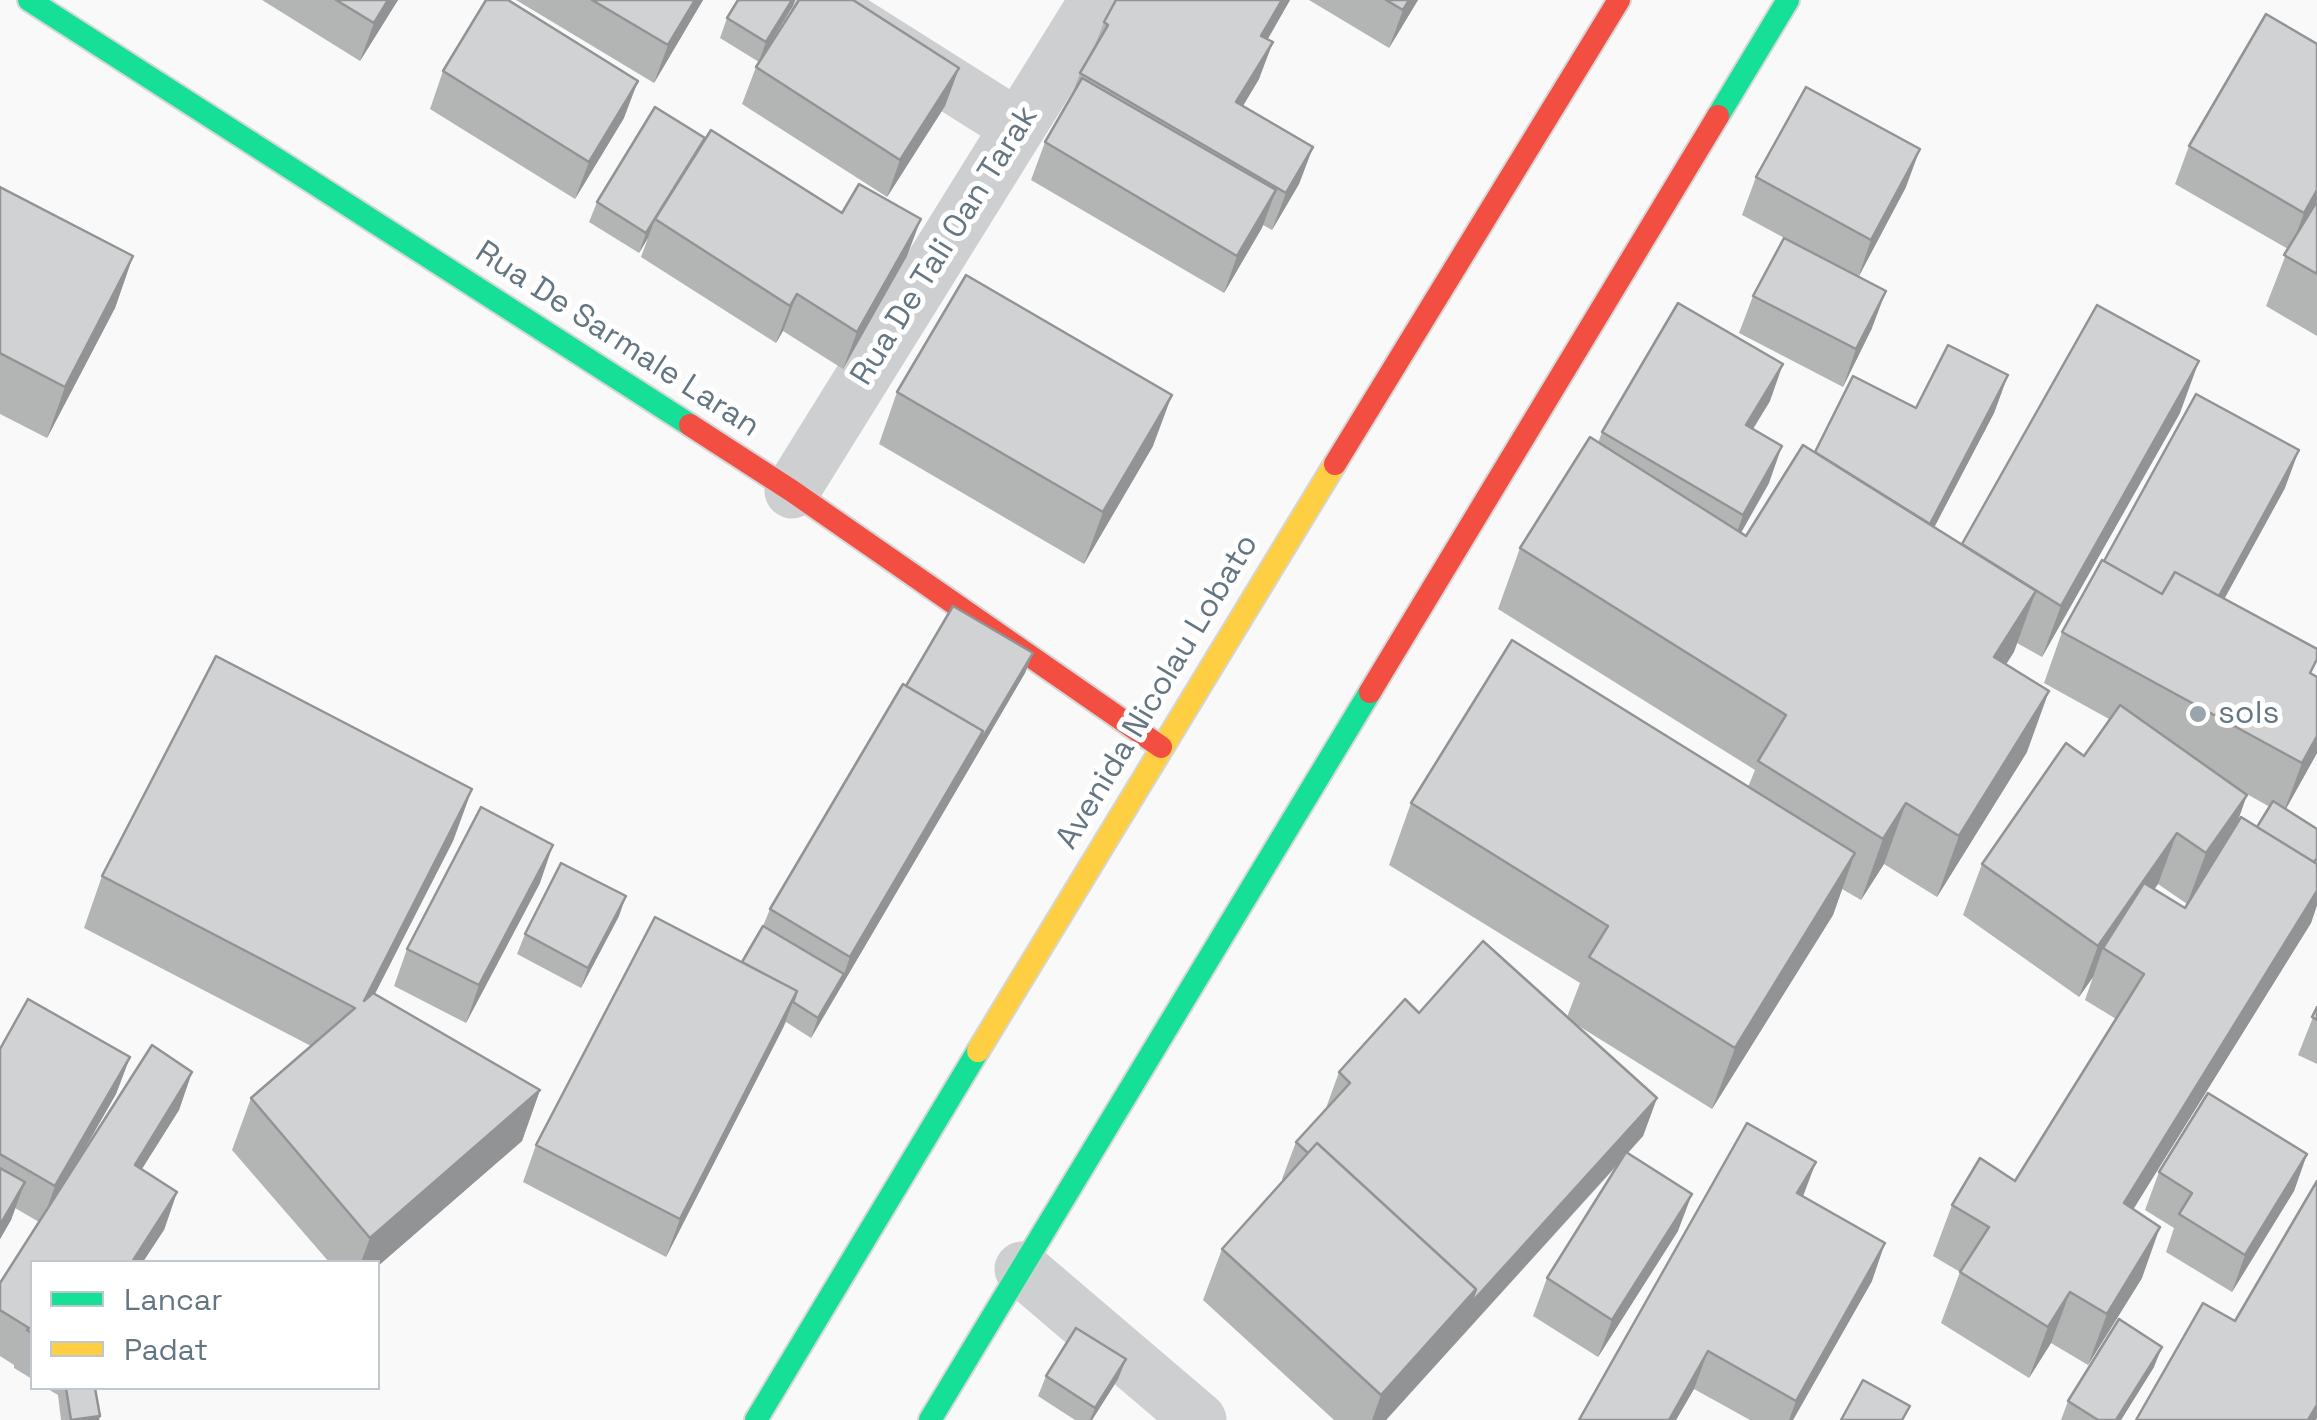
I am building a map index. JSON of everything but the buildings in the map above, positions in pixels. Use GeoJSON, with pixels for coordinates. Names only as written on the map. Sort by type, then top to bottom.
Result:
{"type":"FeatureCollection","features":[{"type":"Feature","properties":{"kind":"main road","name":"Rua De Sarmale Laran"},"geometry":{"type":"LineString","coordinates":[[30,0],[792,491],[1161,747]]}},
{"type":"Feature","properties":{"kind":"main road","name":"Avenida Nicolau Lobato"},"geometry":{"type":"LineString","coordinates":[[756,1420],[1161,747],[1620,0]]}},
{"type":"Feature","properties":{"kind":"main road"},"geometry":{"type":"LineString","coordinates":[[930,1420],[1788,0]]}},
{"type":"Feature","properties":{"kind":"street"},"geometry":{"type":"LineString","coordinates":[[817,0],[1018,127]]}},
{"type":"Feature","properties":{"kind":"street","name":"Rua De Tali Oan Tarak"},"geometry":{"type":"LineString","coordinates":[[792,491],[1097,0]]}},
{"type":"Feature","properties":{"kind":"street"},"geometry":{"type":"LineString","coordinates":[[1022,1269],[1198,1420]]}},
{"type":"Feature","properties":{"kind":"traffic: fast"},"geometry":{"type":"LineString","coordinates":[[29,0],[690,425]]}},
{"type":"Feature","properties":{"kind":"traffic: fast"},"geometry":{"type":"LineString","coordinates":[[1718,116],[1788,0]]}},
{"type":"Feature","properties":{"kind":"traffic: fast"},"geometry":{"type":"LineString","coordinates":[[930,1420],[1370,692]]}},
{"type":"Feature","properties":{"kind":"traffic: fast"},"geometry":{"type":"LineString","coordinates":[[756,1420],[978,1051]]}},
{"type":"Feature","properties":{"kind":"traffic: slow"},"geometry":{"type":"LineString","coordinates":[[978,1051],[1335,464]]}},
{"type":"Feature","properties":{"kind":"traffic: jam"},"geometry":{"type":"LineString","coordinates":[[1335,464],[1619,0]]}},
{"type":"Feature","properties":{"kind":"traffic: jam"},"geometry":{"type":"LineString","coordinates":[[1370,692],[1718,116]]}},
{"type":"Feature","properties":{"kind":"traffic: jam"},"geometry":{"type":"LineString","coordinates":[[690,425],[792,491],[1161,747]]}},
{"type":"Feature","properties":{"kind":"place","name":"sols"},"geometry":{"type":"Point","coordinates":[2198,714]}}]}
